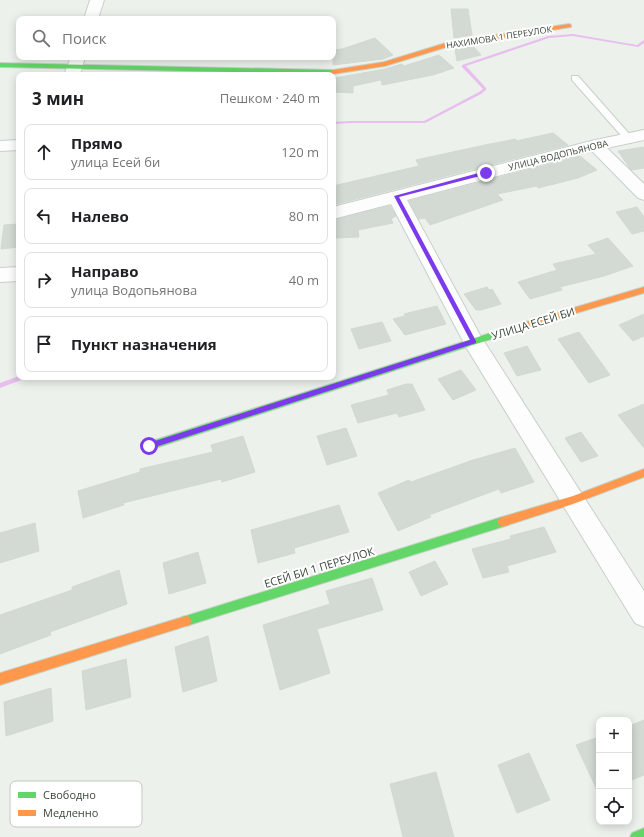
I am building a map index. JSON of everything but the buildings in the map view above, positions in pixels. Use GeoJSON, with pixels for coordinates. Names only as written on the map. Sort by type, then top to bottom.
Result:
{"type":"FeatureCollection","features":[{"type":"Feature","properties":{"kind":"street"},"geometry":{"type":"LineString","coordinates":[[92,16],[97,0]]}},
{"type":"Feature","properties":{"kind":"street","name":"НАХИМОВА 1 ПЕРЕУЛОК"},"geometry":{"type":"LineString","coordinates":[[0,65],[335,72],[385,64],[449,44],[569,26]]}},
{"type":"Feature","properties":{"kind":"street","name":"УЛИЦА ВОДОПЬЯНОВА"},"geometry":{"type":"LineString","coordinates":[[336,212],[595,146],[636,137]]}},
{"type":"Feature","properties":{"kind":"street"},"geometry":{"type":"LineString","coordinates":[[0,146],[16,145]]}},
{"type":"Feature","properties":{"kind":"street"},"geometry":{"type":"LineString","coordinates":[[595,146],[644,194]]}},
{"type":"Feature","properties":{"kind":"street"},"geometry":{"type":"LineString","coordinates":[[396,196],[473,341],[644,614]]}},
{"type":"Feature","properties":{"kind":"street"},"geometry":{"type":"LineString","coordinates":[[0,275],[16,274]]}},
{"type":"Feature","properties":{"kind":"street","name":"УЛИЦА ЕСЕЙ БИ"},"geometry":{"type":"LineString","coordinates":[[149,446],[473,341],[644,290]]}},
{"type":"Feature","properties":{"kind":"street","name":"ЕСЕЙ БИ 1 ПЕРЕУЛОК"},"geometry":{"type":"LineString","coordinates":[[0,678],[573,500],[644,473]]}},
{"type":"Feature","properties":{"kind":"street"},"geometry":{"type":"LineString","coordinates":[[636,837],[644,834]]}},
{"type":"Feature","properties":{"kind":"lane"},"geometry":{"type":"LineString","coordinates":[[575,78],[636,137]]}},
{"type":"Feature","properties":{"kind":"waterway"},"geometry":{"type":"LineString","coordinates":[[336,123],[425,122],[485,89],[463,66],[549,37],[573,35],[638,46],[644,41]]}},
{"type":"Feature","properties":{"kind":"waterway"},"geometry":{"type":"LineString","coordinates":[[0,386],[16,379]]}},
{"type":"Feature","properties":{"kind":"traffic: fast"},"geometry":{"type":"LineString","coordinates":[[0,65],[333,72]]}},
{"type":"Feature","properties":{"kind":"traffic: fast"},"geometry":{"type":"LineString","coordinates":[[149,446],[519,327]]}},
{"type":"Feature","properties":{"kind":"traffic: fast"},"geometry":{"type":"LineString","coordinates":[[186,621],[502,522]]}},
{"type":"Feature","properties":{"kind":"traffic: fast"},"geometry":{"type":"LineString","coordinates":[[636,837],[644,834]]}},
{"type":"Feature","properties":{"kind":"traffic: slow"},"geometry":{"type":"LineString","coordinates":[[333,72],[385,64],[449,44],[569,26]]}},
{"type":"Feature","properties":{"kind":"traffic: slow"},"geometry":{"type":"LineString","coordinates":[[519,327],[644,290]]}},
{"type":"Feature","properties":{"kind":"traffic: slow"},"geometry":{"type":"LineString","coordinates":[[502,522],[573,500],[644,473]]}},
{"type":"Feature","properties":{"kind":"traffic: slow"},"geometry":{"type":"LineString","coordinates":[[0,679],[186,621]]}},
{"type":"Feature","properties":{"kind":"route"},"geometry":{"type":"LineString","coordinates":[[149,446],[473,341],[396,196],[486,173]]}}]}
